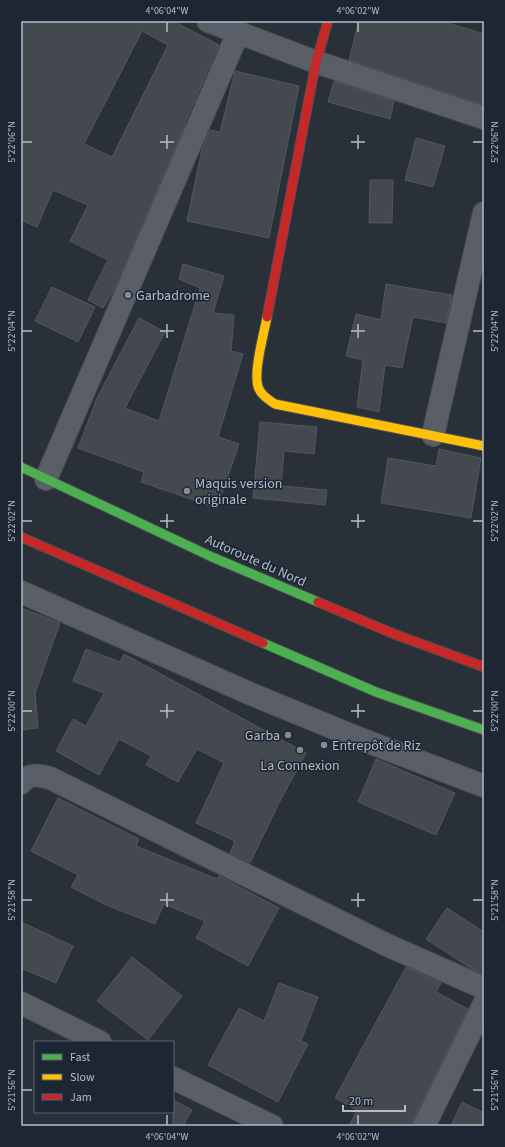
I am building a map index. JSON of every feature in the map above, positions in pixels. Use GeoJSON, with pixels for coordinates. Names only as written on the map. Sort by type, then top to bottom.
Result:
{"type":"FeatureCollection","features":[{"type":"Feature","properties":{"kind":"main road"},"geometry":{"type":"LineString","coordinates":[[328,21],[316,62],[257,369],[257,386],[261,395],[275,404],[484,446]]}},
{"type":"Feature","properties":{"kind":"main road","name":"Autoroute du Nord"},"geometry":{"type":"LineString","coordinates":[[21,467],[212,557],[394,634],[484,667]]}},
{"type":"Feature","properties":{"kind":"main road"},"geometry":{"type":"LineString","coordinates":[[21,537],[376,692],[484,730]]}},
{"type":"Feature","properties":{"kind":"street"},"geometry":{"type":"LineString","coordinates":[[208,21],[316,62],[484,118]]}},
{"type":"Feature","properties":{"kind":"street"},"geometry":{"type":"LineString","coordinates":[[46,479],[238,33]]}},
{"type":"Feature","properties":{"kind":"street"},"geometry":{"type":"LineString","coordinates":[[433,435],[484,213]]}},
{"type":"Feature","properties":{"kind":"street"},"geometry":{"type":"LineString","coordinates":[[21,592],[251,694],[358,738],[484,786]]}},
{"type":"Feature","properties":{"kind":"street"},"geometry":{"type":"LineString","coordinates":[[21,783],[26,778],[34,775],[50,778],[387,945],[484,988]]}},
{"type":"Feature","properties":{"kind":"street"},"geometry":{"type":"LineString","coordinates":[[21,1003],[98,1041]]}},
{"type":"Feature","properties":{"kind":"street"},"geometry":{"type":"LineString","coordinates":[[424,1126],[484,1004]]}},
{"type":"Feature","properties":{"kind":"street"},"geometry":{"type":"LineString","coordinates":[[174,1078],[272,1126]]}},
{"type":"Feature","properties":{"kind":"building"},"geometry":{"type":"Polygon","coordinates":[[[21,21],[173,21],[219,45],[116,286],[103,308],[88,300],[108,260],[70,241],[88,205],[53,190],[37,227],[21,220],[21,21]],[[142,31],[84,144],[112,157],[168,45],[142,31]]]}},
{"type":"Feature","properties":{"kind":"building"},"geometry":{"type":"Polygon","coordinates":[[[359,21],[442,21],[484,34],[484,105],[349,60],[359,21]]]}},
{"type":"Feature","properties":{"kind":"building"},"geometry":{"type":"Polygon","coordinates":[[[235,71],[299,86],[269,238],[187,221],[202,149],[210,130],[220,132],[235,71]]]}},
{"type":"Feature","properties":{"kind":"building"},"geometry":{"type":"Polygon","coordinates":[[[334,81],[394,101],[390,119],[328,102],[334,81]]]}},
{"type":"Feature","properties":{"kind":"building"},"geometry":{"type":"Polygon","coordinates":[[[416,138],[445,146],[433,187],[405,180],[416,138]]]}},
{"type":"Feature","properties":{"kind":"building"},"geometry":{"type":"Polygon","coordinates":[[[370,180],[393,180],[392,223],[369,223],[370,180]]]}},
{"type":"Feature","properties":{"kind":"building"},"geometry":{"type":"Polygon","coordinates":[[[183,264],[224,276],[213,313],[234,315],[231,351],[243,354],[218,437],[239,444],[217,508],[141,482],[144,472],[78,448],[97,398],[139,318],[165,332],[125,408],[159,421],[200,288],[179,279],[183,264]]]}},
{"type":"Feature","properties":{"kind":"building"},"geometry":{"type":"Polygon","coordinates":[[[386,284],[452,295],[446,323],[413,317],[402,368],[385,365],[379,412],[357,407],[363,360],[346,356],[356,314],[381,320],[386,284]]]}},
{"type":"Feature","properties":{"kind":"building"},"geometry":{"type":"Polygon","coordinates":[[[52,287],[95,307],[78,342],[35,321],[52,287]]]}},
{"type":"Feature","properties":{"kind":"building"},"geometry":{"type":"Polygon","coordinates":[[[260,422],[317,427],[314,454],[284,451],[281,486],[327,490],[325,505],[253,498],[260,422]]]}},
{"type":"Feature","properties":{"kind":"building"},"geometry":{"type":"Polygon","coordinates":[[[439,449],[481,458],[471,518],[381,503],[388,458],[436,466],[439,449]]]}},
{"type":"Feature","properties":{"kind":"building"},"geometry":{"type":"Polygon","coordinates":[[[21,608],[60,623],[35,693],[38,728],[21,730],[21,608]]]}},
{"type":"Feature","properties":{"kind":"building"},"geometry":{"type":"Polygon","coordinates":[[[86,649],[120,662],[124,654],[306,753],[279,803],[250,863],[230,853],[235,841],[196,823],[224,763],[197,749],[178,782],[146,765],[151,756],[119,739],[99,775],[56,751],[73,719],[86,726],[104,693],[73,681],[86,649]]]}},
{"type":"Feature","properties":{"kind":"building"},"geometry":{"type":"Polygon","coordinates":[[[376,759],[455,793],[436,835],[358,802],[376,759]]]}},
{"type":"Feature","properties":{"kind":"building"},"geometry":{"type":"Polygon","coordinates":[[[58,798],[139,839],[136,846],[217,879],[219,876],[279,908],[248,966],[196,938],[205,921],[164,904],[155,924],[106,905],[71,887],[78,875],[31,851],[58,798]]]}},
{"type":"Feature","properties":{"kind":"building"},"geometry":{"type":"Polygon","coordinates":[[[447,908],[484,932],[484,974],[472,969],[426,939],[447,908]]]}},
{"type":"Feature","properties":{"kind":"building"},"geometry":{"type":"Polygon","coordinates":[[[21,922],[73,946],[56,983],[21,968],[21,922]]]}},
{"type":"Feature","properties":{"kind":"building"},"geometry":{"type":"Polygon","coordinates":[[[132,957],[182,996],[148,1040],[97,1001],[132,957]]]}},
{"type":"Feature","properties":{"kind":"building"},"geometry":{"type":"Polygon","coordinates":[[[406,967],[441,983],[436,992],[468,1009],[413,1120],[412,1126],[349,1126],[357,1110],[335,1098],[406,967]]]}},
{"type":"Feature","properties":{"kind":"building"},"geometry":{"type":"Polygon","coordinates":[[[279,983],[318,997],[301,1041],[308,1044],[278,1102],[208,1065],[239,1008],[264,1021],[279,983]]]}},
{"type":"Feature","properties":{"kind":"building"},"geometry":{"type":"Polygon","coordinates":[[[174,1101],[192,1110],[183,1126],[173,1126],[174,1101]]]}},
{"type":"Feature","properties":{"kind":"building"},"geometry":{"type":"Polygon","coordinates":[[[462,1102],[484,1113],[484,1126],[451,1126],[462,1102]]]}},
{"type":"Feature","properties":{"kind":"traffic: fast"},"geometry":{"type":"LineString","coordinates":[[21,467],[212,557],[318,602]]}},
{"type":"Feature","properties":{"kind":"traffic: fast"},"geometry":{"type":"LineString","coordinates":[[263,643],[376,692],[484,730]]}},
{"type":"Feature","properties":{"kind":"traffic: slow"},"geometry":{"type":"LineString","coordinates":[[267,317],[261,344],[257,383],[262,394],[275,404],[484,446]]}},
{"type":"Feature","properties":{"kind":"traffic: jam"},"geometry":{"type":"LineString","coordinates":[[267,317],[316,62],[328,21]]}},
{"type":"Feature","properties":{"kind":"traffic: jam"},"geometry":{"type":"LineString","coordinates":[[21,537],[263,643]]}},
{"type":"Feature","properties":{"kind":"traffic: jam"},"geometry":{"type":"LineString","coordinates":[[318,602],[394,634],[484,667]]}},
{"type":"Feature","properties":{"kind":"place","name":"Garbadrome"},"geometry":{"type":"Point","coordinates":[128,295]}},
{"type":"Feature","properties":{"kind":"place","name":"Maquis version originale"},"geometry":{"type":"Point","coordinates":[187,491]}},
{"type":"Feature","properties":{"kind":"place","name":"Garba"},"geometry":{"type":"Point","coordinates":[288,735]}},
{"type":"Feature","properties":{"kind":"place","name":"Entrepôt de Riz"},"geometry":{"type":"Point","coordinates":[324,745]}},
{"type":"Feature","properties":{"kind":"place","name":"La Connexion"},"geometry":{"type":"Point","coordinates":[300,750]}}]}
